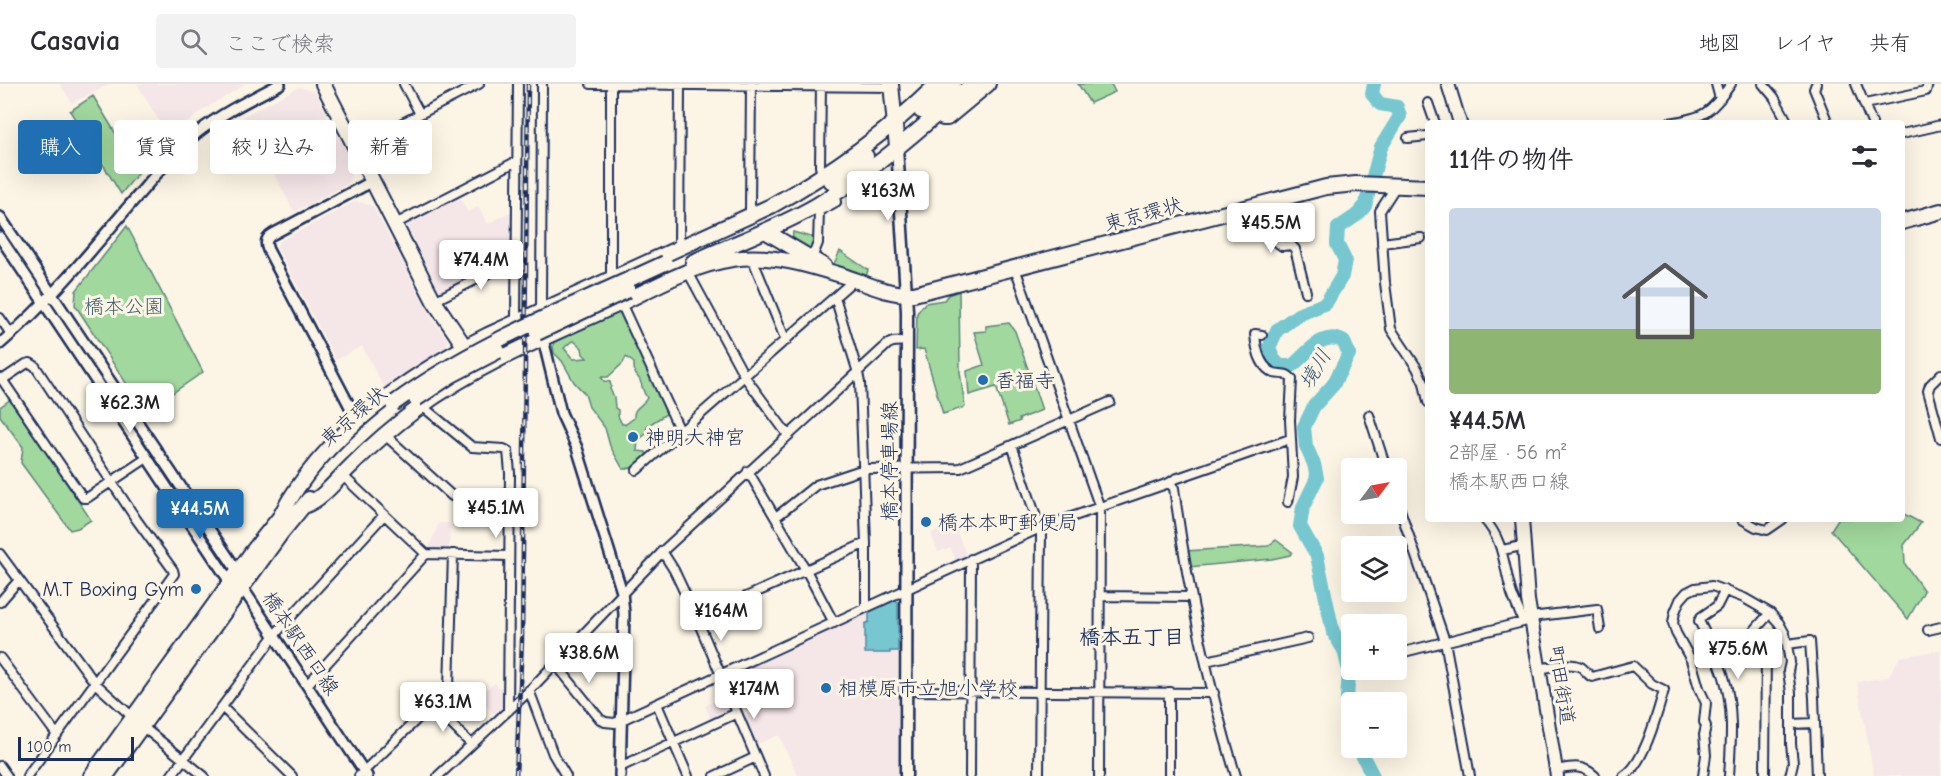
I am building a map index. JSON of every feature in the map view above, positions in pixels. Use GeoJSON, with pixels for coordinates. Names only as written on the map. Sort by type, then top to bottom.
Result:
{"type":"FeatureCollection","features":[{"type":"Feature","properties":{"kind":"highway"},"geometry":{"type":"LineString","coordinates":[[323,84],[348,133]]}},
{"type":"Feature","properties":{"kind":"highway"},"geometry":{"type":"LineString","coordinates":[[757,223],[828,183],[895,127],[929,89],[939,84]]}},
{"type":"Feature","properties":{"kind":"highway"},"geometry":{"type":"LineString","coordinates":[[757,223],[789,196],[895,127],[953,84]]}},
{"type":"Feature","properties":{"kind":"highway"},"geometry":{"type":"LineString","coordinates":[[281,515],[292,494],[312,469],[358,422],[385,399],[422,373],[465,347],[680,248],[757,223],[800,214],[834,194],[870,168],[972,84]]}},
{"type":"Feature","properties":{"kind":"highway"},"geometry":{"type":"LineString","coordinates":[[936,114],[947,118],[988,84]]}},
{"type":"Feature","properties":{"kind":"highway"},"geometry":{"type":"LineString","coordinates":[[892,86],[897,147]]}},
{"type":"Feature","properties":{"kind":"highway"},"geometry":{"type":"LineString","coordinates":[[369,174],[435,301],[479,370]]}},
{"type":"Feature","properties":{"kind":"highway","name":"東京環状"},"geometry":{"type":"LineString","coordinates":[[906,295],[1326,187],[1356,184],[1425,187]]}},
{"type":"Feature","properties":{"kind":"highway"},"geometry":{"type":"LineString","coordinates":[[1905,221],[1941,211]]}},
{"type":"Feature","properties":{"kind":"highway"},"geometry":{"type":"LineString","coordinates":[[757,223],[848,278]]}},
{"type":"Feature","properties":{"kind":"highway","name":"東京環状"},"geometry":{"type":"LineString","coordinates":[[106,776],[138,722],[281,515],[347,444],[437,374],[476,352],[667,268],[757,223]]}},
{"type":"Feature","properties":{"kind":"highway"},"geometry":{"type":"LineString","coordinates":[[304,506],[314,502],[385,435],[422,406],[479,370],[702,266],[754,257],[784,260],[888,292],[906,295]]}},
{"type":"Feature","properties":{"kind":"highway"},"geometry":{"type":"LineString","coordinates":[[566,300],[572,303],[579,317],[578,322]]}},
{"type":"Feature","properties":{"kind":"highway","name":"東京環状"},"geometry":{"type":"LineString","coordinates":[[237,580],[345,460],[396,408]]}},
{"type":"Feature","properties":{"kind":"highway","name":"東京環状"},"geometry":{"type":"LineString","coordinates":[[91,776],[138,722]]}},
{"type":"Feature","properties":{"kind":"main road"},"geometry":{"type":"LineString","coordinates":[[1448,84],[1459,120]]}},
{"type":"Feature","properties":{"kind":"main road","name":"橋本停車場線"},"geometry":{"type":"LineString","coordinates":[[897,147],[907,341],[906,776]]}},
{"type":"Feature","properties":{"kind":"main road"},"geometry":{"type":"LineString","coordinates":[[870,168],[877,165],[887,166],[893,169],[899,180]]}},
{"type":"Feature","properties":{"kind":"main road","name":"町田街道"},"geometry":{"type":"LineString","coordinates":[[1518,522],[1517,547],[1528,600]]}},
{"type":"Feature","properties":{"kind":"main road","name":"町田街道"},"geometry":{"type":"LineString","coordinates":[[1518,522],[1528,600],[1528,620],[1539,669],[1556,773]]}},
{"type":"Feature","properties":{"kind":"street"},"geometry":{"type":"LineString","coordinates":[[0,344],[45,304],[185,144],[222,116],[280,84]]}},
{"type":"Feature","properties":{"kind":"street"},"geometry":{"type":"LineString","coordinates":[[404,84],[420,114]]}},
{"type":"Feature","properties":{"kind":"street"},"geometry":{"type":"LineString","coordinates":[[408,120],[479,84]]}},
{"type":"Feature","properties":{"kind":"street"},"geometry":{"type":"LineString","coordinates":[[518,84],[516,259],[516,317],[518,322]]}},
{"type":"Feature","properties":{"kind":"street"},"geometry":{"type":"LineString","coordinates":[[541,312],[542,84]]}},
{"type":"Feature","properties":{"kind":"street"},"geometry":{"type":"LineString","coordinates":[[591,84],[892,86]]}},
{"type":"Feature","properties":{"kind":"street"},"geometry":{"type":"LineString","coordinates":[[610,280],[611,84]]}},
{"type":"Feature","properties":{"kind":"street"},"geometry":{"type":"LineString","coordinates":[[1716,84],[1720,99]]}},
{"type":"Feature","properties":{"kind":"street"},"geometry":{"type":"LineString","coordinates":[[1690,120],[1705,114],[1731,84]]}},
{"type":"Feature","properties":{"kind":"street"},"geometry":{"type":"LineString","coordinates":[[1763,84],[1774,97],[1786,120]]}},
{"type":"Feature","properties":{"kind":"street"},"geometry":{"type":"LineString","coordinates":[[1816,84],[1814,89],[1827,120]]}},
{"type":"Feature","properties":{"kind":"street"},"geometry":{"type":"LineString","coordinates":[[1856,84],[1871,120]]}},
{"type":"Feature","properties":{"kind":"street"},"geometry":{"type":"LineString","coordinates":[[1864,105],[1926,91],[1928,84]]}},
{"type":"Feature","properties":{"kind":"street"},"geometry":{"type":"LineString","coordinates":[[680,85],[680,248]]}},
{"type":"Feature","properties":{"kind":"street"},"geometry":{"type":"LineString","coordinates":[[751,85],[757,223]]}},
{"type":"Feature","properties":{"kind":"street"},"geometry":{"type":"LineString","coordinates":[[821,85],[820,169],[822,176]]}},
{"type":"Feature","properties":{"kind":"street"},"geometry":{"type":"LineString","coordinates":[[1428,103],[1434,120]]}},
{"type":"Feature","properties":{"kind":"street"},"geometry":{"type":"LineString","coordinates":[[1905,133],[1941,125]]}},
{"type":"Feature","properties":{"kind":"street"},"geometry":{"type":"LineString","coordinates":[[1408,138],[1425,136]]}},
{"type":"Feature","properties":{"kind":"street"},"geometry":{"type":"LineString","coordinates":[[395,224],[517,161]]}},
{"type":"Feature","properties":{"kind":"street"},"geometry":{"type":"LineString","coordinates":[[358,422],[266,243],[268,237],[273,234],[373,181]]}},
{"type":"Feature","properties":{"kind":"street"},"geometry":{"type":"LineString","coordinates":[[1389,185],[1380,211],[1391,328],[1417,368],[1425,387]]}},
{"type":"Feature","properties":{"kind":"street"},"geometry":{"type":"LineString","coordinates":[[812,258],[818,243],[819,211],[836,202],[834,194]]}},
{"type":"Feature","properties":{"kind":"street"},"geometry":{"type":"LineString","coordinates":[[1267,202],[1278,243],[1282,246],[1291,245],[1295,249],[1306,292]]}},
{"type":"Feature","properties":{"kind":"street"},"geometry":{"type":"LineString","coordinates":[[0,217],[186,494],[237,580]]}},
{"type":"Feature","properties":{"kind":"street","name":"橋本駅西口線"},"geometry":{"type":"LineString","coordinates":[[0,237],[147,458],[237,580],[275,636],[363,774]]}},
{"type":"Feature","properties":{"kind":"street"},"geometry":{"type":"LineString","coordinates":[[1383,243],[1421,238]]}},
{"type":"Feature","properties":{"kind":"street"},"geometry":{"type":"LineString","coordinates":[[754,257],[755,265],[786,341]]}},
{"type":"Feature","properties":{"kind":"street"},"geometry":{"type":"LineString","coordinates":[[435,301],[516,259]]}},
{"type":"Feature","properties":{"kind":"street"},"geometry":{"type":"LineString","coordinates":[[1015,268],[1100,508],[1099,776]]}},
{"type":"Feature","properties":{"kind":"street"},"geometry":{"type":"LineString","coordinates":[[688,272],[745,377],[788,435]]}},
{"type":"Feature","properties":{"kind":"street"},"geometry":{"type":"LineString","coordinates":[[1303,280],[1314,277]]}},
{"type":"Feature","properties":{"kind":"street"},"geometry":{"type":"LineString","coordinates":[[637,470],[835,297],[848,278]]}},
{"type":"Feature","properties":{"kind":"street"},"geometry":{"type":"LineString","coordinates":[[835,297],[858,373],[864,469],[866,608]]}},
{"type":"Feature","properties":{"kind":"street"},"geometry":{"type":"LineString","coordinates":[[621,303],[681,433]]}},
{"type":"Feature","properties":{"kind":"street"},"geometry":{"type":"LineString","coordinates":[[0,318],[12,334]]}},
{"type":"Feature","properties":{"kind":"street"},"geometry":{"type":"LineString","coordinates":[[1262,335],[1255,334],[1256,346],[1263,364],[1274,373],[1285,374],[1292,379],[1290,439],[1292,486],[1288,502]]}},
{"type":"Feature","properties":{"kind":"street"},"geometry":{"type":"LineString","coordinates":[[543,339],[561,413],[577,448],[622,592],[624,615],[620,771],[737,713]]}},
{"type":"Feature","properties":{"kind":"street"},"geometry":{"type":"LineString","coordinates":[[438,776],[529,690],[662,551],[748,471],[888,344],[907,341]]}},
{"type":"Feature","properties":{"kind":"street"},"geometry":{"type":"LineString","coordinates":[[27,776],[174,574],[173,570],[136,519],[112,482],[33,363],[26,364],[1,378],[81,496],[87,498],[112,482],[147,458]]}},
{"type":"Feature","properties":{"kind":"street"},"geometry":{"type":"LineString","coordinates":[[1941,374],[1930,385],[1928,391],[1941,438]]}},
{"type":"Feature","properties":{"kind":"street"},"geometry":{"type":"LineString","coordinates":[[776,517],[814,486],[864,469],[960,468],[1110,402]]}},
{"type":"Feature","properties":{"kind":"street"},"geometry":{"type":"LineString","coordinates":[[422,406],[472,447],[508,451],[510,473],[507,711]]}},
{"type":"Feature","properties":{"kind":"street"},"geometry":{"type":"LineString","coordinates":[[1369,415],[1383,458]]}},
{"type":"Feature","properties":{"kind":"street"},"geometry":{"type":"LineString","coordinates":[[385,435],[452,496],[509,496]]}},
{"type":"Feature","properties":{"kind":"street"},"geometry":{"type":"LineString","coordinates":[[555,663],[600,719],[609,723],[620,721],[1040,528],[1290,439]]}},
{"type":"Feature","properties":{"kind":"street"},"geometry":{"type":"LineString","coordinates":[[1012,445],[1040,528],[1039,776]]}},
{"type":"Feature","properties":{"kind":"street"},"geometry":{"type":"LineString","coordinates":[[748,471],[834,623]]}},
{"type":"Feature","properties":{"kind":"street"},"geometry":{"type":"LineString","coordinates":[[342,475],[426,554],[508,556]]}},
{"type":"Feature","properties":{"kind":"street"},"geometry":{"type":"LineString","coordinates":[[1169,483],[1174,488],[1191,597],[1236,776]]}},
{"type":"Feature","properties":{"kind":"street"},"geometry":{"type":"LineString","coordinates":[[171,776],[275,636],[384,515]]}},
{"type":"Feature","properties":{"kind":"street"},"geometry":{"type":"LineString","coordinates":[[1487,522],[1502,550],[1511,591],[1528,620]]}},
{"type":"Feature","properties":{"kind":"street"},"geometry":{"type":"LineString","coordinates":[[1748,522],[1767,530],[1779,522]]}},
{"type":"Feature","properties":{"kind":"street"},"geometry":{"type":"LineString","coordinates":[[1405,524],[1445,641],[1470,776]]}},
{"type":"Feature","properties":{"kind":"street"},"geometry":{"type":"LineString","coordinates":[[697,619],[866,543]]}},
{"type":"Feature","properties":{"kind":"street"},"geometry":{"type":"LineString","coordinates":[[1502,550],[1517,547]]}},
{"type":"Feature","properties":{"kind":"street"},"geometry":{"type":"LineString","coordinates":[[662,551],[674,570],[697,619],[764,776]]}},
{"type":"Feature","properties":{"kind":"street"},"geometry":{"type":"LineString","coordinates":[[0,554],[95,683],[204,776]]}},
{"type":"Feature","properties":{"kind":"street"},"geometry":{"type":"LineString","coordinates":[[308,686],[426,554]]}},
{"type":"Feature","properties":{"kind":"street"},"geometry":{"type":"LineString","coordinates":[[363,774],[450,685],[453,554]]}},
{"type":"Feature","properties":{"kind":"street"},"geometry":{"type":"LineString","coordinates":[[970,776],[971,559]]}},
{"type":"Feature","properties":{"kind":"street"},"geometry":{"type":"LineString","coordinates":[[0,602],[19,580]]}},
{"type":"Feature","properties":{"kind":"street"},"geometry":{"type":"LineString","coordinates":[[1703,776],[1706,755],[1704,748],[1706,703],[1691,660],[1673,623],[1680,600],[1688,592],[1703,586],[1712,586],[1744,598],[1770,614],[1779,623],[1787,644],[1790,662],[1788,671],[1791,693],[1793,763],[1790,776]]}},
{"type":"Feature","properties":{"kind":"street"},"geometry":{"type":"LineString","coordinates":[[1725,590],[1717,606],[1699,621],[1720,666],[1728,692],[1729,776]]}},
{"type":"Feature","properties":{"kind":"street"},"geometry":{"type":"LineString","coordinates":[[1100,597],[1191,597]]}},
{"type":"Feature","properties":{"kind":"street"},"geometry":{"type":"LineString","coordinates":[[1407,651],[1528,620],[1597,609],[1602,623]]}},
{"type":"Feature","properties":{"kind":"street"},"geometry":{"type":"LineString","coordinates":[[1765,776],[1766,651],[1764,643],[1754,631],[1770,614]]}},
{"type":"Feature","properties":{"kind":"street"},"geometry":{"type":"LineString","coordinates":[[1928,630],[1941,627]]}},
{"type":"Feature","properties":{"kind":"street"},"geometry":{"type":"LineString","coordinates":[[1206,661],[1308,638]]}},
{"type":"Feature","properties":{"kind":"street"},"geometry":{"type":"LineString","coordinates":[[1787,644],[1810,641],[1817,776]]}},
{"type":"Feature","properties":{"kind":"street"},"geometry":{"type":"LineString","coordinates":[[0,658],[57,735]]}},
{"type":"Feature","properties":{"kind":"street"},"geometry":{"type":"LineString","coordinates":[[1539,669],[1576,665],[1592,677],[1633,666],[1652,684],[1664,690],[1645,746],[1629,774],[1624,776]]}},
{"type":"Feature","properties":{"kind":"street"},"geometry":{"type":"LineString","coordinates":[[529,690],[553,753],[566,776]]}},
{"type":"Feature","properties":{"kind":"street"},"geometry":{"type":"LineString","coordinates":[[907,691],[1214,693]]}},
{"type":"Feature","properties":{"kind":"street"},"geometry":{"type":"LineString","coordinates":[[1170,692],[1170,776]]}},
{"type":"Feature","properties":{"kind":"street"},"geometry":{"type":"LineString","coordinates":[[657,704],[688,776]]}},
{"type":"Feature","properties":{"kind":"street"},"geometry":{"type":"LineString","coordinates":[[432,705],[471,744]]}},
{"type":"Feature","properties":{"kind":"street"},"geometry":{"type":"LineString","coordinates":[[222,707],[292,776]]}},
{"type":"Feature","properties":{"kind":"street"},"geometry":{"type":"LineString","coordinates":[[1791,724],[1815,723]]}},
{"type":"Feature","properties":{"kind":"street"},"geometry":{"type":"LineString","coordinates":[[715,776],[756,757]]}},
{"type":"Feature","properties":{"kind":"street"},"geometry":{"type":"LineString","coordinates":[[0,766],[8,776]]}},
{"type":"Feature","properties":{"kind":"street"},"geometry":{"type":"LineString","coordinates":[[1556,773],[1580,767],[1586,768],[1595,776]]}},
{"type":"Feature","properties":{"kind":"shaded area"},"geometry":{"type":"Polygon","coordinates":[[[60,84],[110,84],[72,103],[60,84]]]}},
{"type":"Feature","properties":{"kind":"shaded area"},"geometry":{"type":"Polygon","coordinates":[[[137,84],[246,84],[191,120],[158,120],[137,84]]]}},
{"type":"Feature","properties":{"kind":"shaded area"},"geometry":{"type":"Polygon","coordinates":[[[299,87],[315,92],[330,120],[246,120],[244,116],[299,87]]]}},
{"type":"Feature","properties":{"kind":"shaded area"},"geometry":{"type":"Polygon","coordinates":[[[336,132],[348,155],[348,174],[351,174],[348,184],[294,212],[274,174],[336,174],[336,132]]]}},
{"type":"Feature","properties":{"kind":"shaded area"},"geometry":{"type":"Polygon","coordinates":[[[458,195],[468,212],[478,207],[488,224],[512,211],[511,258],[441,294],[405,222],[458,195]]]}},
{"type":"Feature","properties":{"kind":"shaded area"},"geometry":{"type":"Polygon","coordinates":[[[356,201],[373,206],[432,318],[448,341],[445,352],[385,390],[362,346],[336,360],[277,247],[282,240],[356,201]]]}},
{"type":"Feature","properties":{"kind":"shaded area"},"geometry":{"type":"Polygon","coordinates":[[[439,523],[450,523],[449,551],[428,550],[439,523]]]}},
{"type":"Feature","properties":{"kind":"shaded area"},"geometry":{"type":"Polygon","coordinates":[[[954,524],[967,557],[956,562],[951,548],[938,552],[931,533],[954,524]]]}},
{"type":"Feature","properties":{"kind":"shaded area","name":"相模原市立旭小学校"},"geometry":{"type":"Polygon","coordinates":[[[895,600],[898,602],[898,776],[798,776],[779,735],[753,746],[742,717],[762,708],[745,669],[895,600]]]}},
{"type":"Feature","properties":{"kind":"shaded area"},"geometry":{"type":"Polygon","coordinates":[[[1941,650],[1941,776],[1874,776],[1857,682],[1888,677],[1900,657],[1941,650]]]}},
{"type":"Feature","properties":{"kind":"shaded area"},"geometry":{"type":"Polygon","coordinates":[[[495,683],[498,687],[504,687],[504,707],[495,715],[478,696],[495,683]]]}},
{"type":"Feature","properties":{"kind":"shaded area"},"geometry":{"type":"Polygon","coordinates":[[[727,695],[733,713],[712,722],[705,706],[727,695]]]}},
{"type":"Feature","properties":{"kind":"green space"},"geometry":{"type":"Polygon","coordinates":[[[1078,84],[1111,84],[1115,92],[1090,103],[1078,84]]]}},
{"type":"Feature","properties":{"kind":"green space"},"geometry":{"type":"Polygon","coordinates":[[[93,96],[114,131],[114,174],[137,174],[121,194],[102,163],[102,120],[76,120],[70,111],[93,96]]]}},
{"type":"Feature","properties":{"kind":"green space","name":"橋本公園"},"geometry":{"type":"Polygon","coordinates":[[[127,226],[203,372],[145,412],[75,305],[76,291],[127,226]]]}},
{"type":"Feature","properties":{"kind":"green space"},"geometry":{"type":"Polygon","coordinates":[[[793,232],[815,238],[813,251],[810,253],[792,241],[793,232]]]}},
{"type":"Feature","properties":{"kind":"green space"},"geometry":{"type":"Polygon","coordinates":[[[840,251],[868,270],[865,280],[833,266],[840,251]]]}},
{"type":"Feature","properties":{"kind":"green space"},"geometry":{"type":"Polygon","coordinates":[[[959,291],[960,372],[965,407],[943,414],[924,349],[916,350],[917,313],[925,303],[944,300],[948,295],[959,291]]]}},
{"type":"Feature","properties":{"kind":"green space","name":"神明大神宮"},"geometry":{"type":"Polygon","coordinates":[[[623,311],[666,407],[666,414],[647,426],[646,434],[638,440],[637,451],[646,452],[647,456],[636,466],[623,469],[610,446],[605,428],[589,407],[585,394],[554,353],[554,342],[623,311]],[[572,341],[564,348],[573,359],[587,358],[582,348],[572,341]],[[626,357],[608,377],[601,377],[604,381],[610,382],[615,408],[618,410],[622,424],[634,418],[636,409],[647,398],[635,374],[634,363],[626,357]]]}},
{"type":"Feature","properties":{"kind":"green space"},"geometry":{"type":"Polygon","coordinates":[[[1009,323],[1015,331],[1042,410],[1009,425],[996,387],[969,395],[967,371],[984,365],[974,332],[986,331],[986,326],[1009,323]]]}},
{"type":"Feature","properties":{"kind":"green space"},"geometry":{"type":"Polygon","coordinates":[[[11,399],[91,520],[78,528],[70,530],[21,463],[23,447],[0,416],[0,407],[11,399]]]}},
{"type":"Feature","properties":{"kind":"green space"},"geometry":{"type":"Polygon","coordinates":[[[1905,515],[1921,523],[1904,545],[1905,564],[1924,591],[1908,619],[1831,530],[1836,522],[1905,522],[1905,515]]]}},
{"type":"Feature","properties":{"kind":"green space"},"geometry":{"type":"Polygon","coordinates":[[[1276,540],[1292,552],[1290,555],[1272,559],[1189,567],[1185,551],[1268,546],[1276,540]]]}},
{"type":"Feature","properties":{"kind":"water"},"geometry":{"type":"Polygon","coordinates":[[[895,600],[898,602],[898,651],[865,653],[865,624],[869,622],[869,611],[895,600]]]}},
{"type":"Feature","properties":{"kind":"waterway","name":"境川"},"geometry":{"type":"LineString","coordinates":[[1347,692],[1349,671],[1344,650],[1333,632],[1317,556],[1300,526],[1303,507],[1317,478],[1306,446],[1304,427],[1314,406],[1333,385],[1349,354],[1344,342],[1329,339],[1316,345],[1292,366],[1280,366],[1273,358],[1269,348],[1277,330],[1298,315],[1326,303],[1342,276],[1345,260],[1337,244],[1338,228],[1357,215],[1365,206],[1381,147],[1400,116],[1397,107],[1380,104],[1372,94],[1374,84]]}},
{"type":"Feature","properties":{"kind":"waterway","name":"境川"},"geometry":{"type":"LineString","coordinates":[[1364,758],[1373,776]]}},
{"type":"Feature","properties":{"kind":"railway"},"geometry":{"type":"LineString","coordinates":[[516,776],[522,641],[528,84]]}},
{"type":"Feature","properties":{"kind":"place","name":"香福寺"},"geometry":{"type":"Point","coordinates":[983,380]}},
{"type":"Feature","properties":{"kind":"place","name":"神明大神宮"},"geometry":{"type":"Point","coordinates":[633,437]}},
{"type":"Feature","properties":{"kind":"place","name":"橋本本町郵便局"},"geometry":{"type":"Point","coordinates":[926,522]}},
{"type":"Feature","properties":{"kind":"place","name":"M.T Boxing Gym"},"geometry":{"type":"Point","coordinates":[196,589]}},
{"type":"Feature","properties":{"kind":"place","name":"相模原市立旭小学校"},"geometry":{"type":"Point","coordinates":[826,688]}},
{"type":"Feature","properties":{"kind":"district","name":"橋本五丁目"},"geometry":{"type":"Point","coordinates":[1132,637]}}]}
